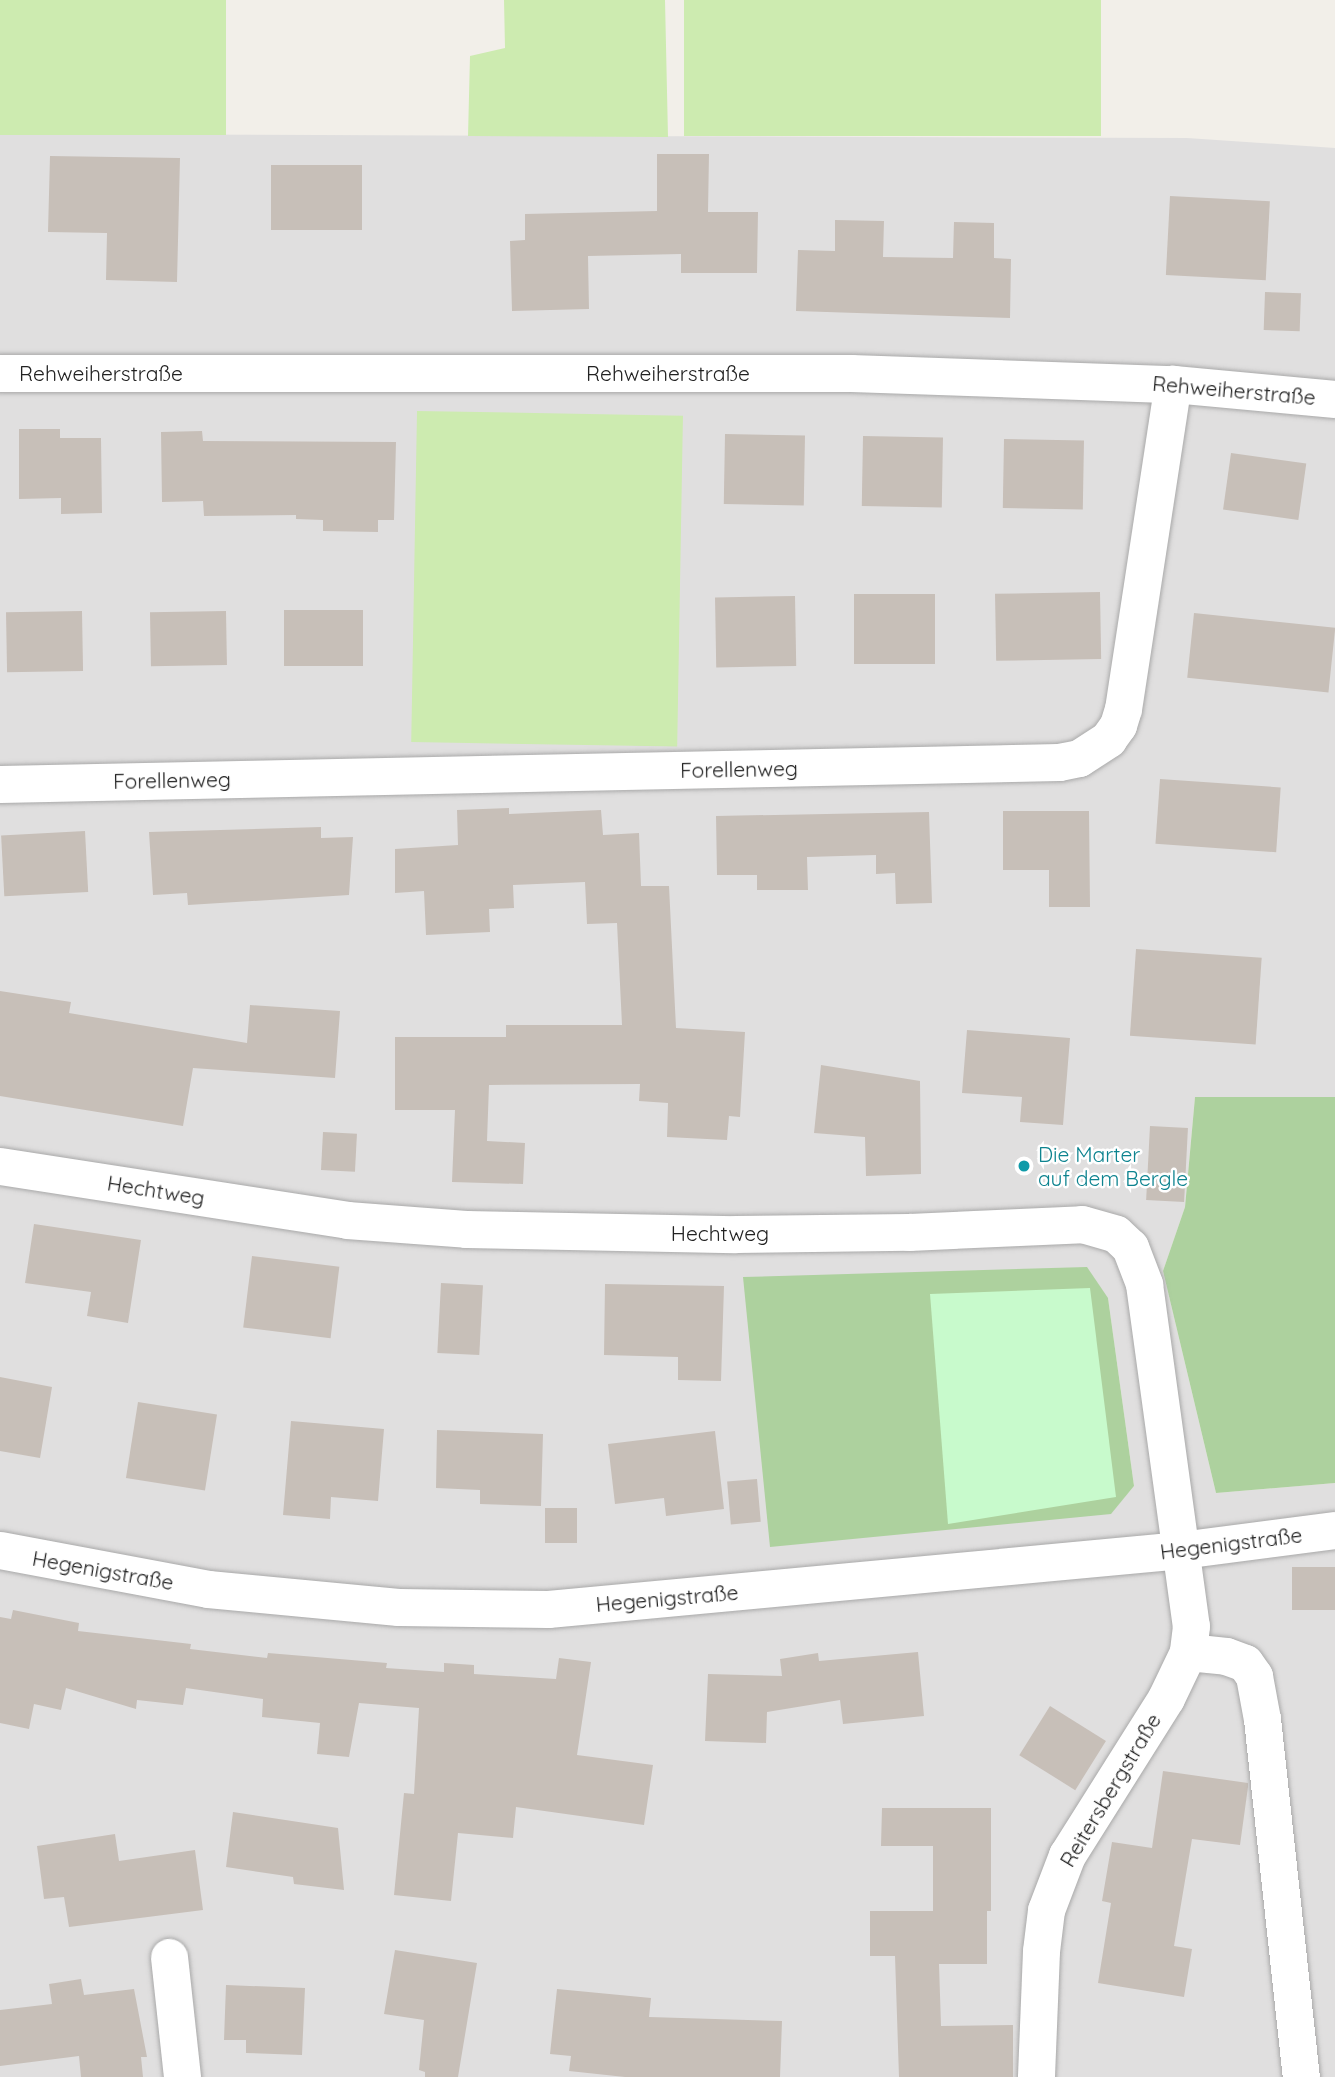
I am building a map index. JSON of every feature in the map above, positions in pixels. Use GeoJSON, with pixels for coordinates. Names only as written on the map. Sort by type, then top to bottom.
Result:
{"type":"FeatureCollection","features":[{"type":"Feature","properties":{"kind":"street","name":"Rehweiherstraße"},"geometry":{"type":"LineString","coordinates":[[0,373],[851,373],[1173,384],[1335,398]]}},
{"type":"Feature","properties":{"kind":"street","name":"Forellenweg"},"geometry":{"type":"LineString","coordinates":[[0,784],[1059,762],[1079,758],[1108,739],[1118,725],[1123,709],[1173,384]]}},
{"type":"Feature","properties":{"kind":"street","name":"Hechtweg"},"geometry":{"type":"LineString","coordinates":[[0,1166],[347,1220],[466,1229],[748,1234],[909,1233],[1082,1224],[1097,1226],[1116,1234],[1130,1247],[1144,1284],[1181,1550]]}},
{"type":"Feature","properties":{"kind":"street","name":"Hegenigstraße"},"geometry":{"type":"LineString","coordinates":[[0,1550],[208,1589],[398,1607],[548,1609],[1181,1550],[1335,1530]]}},
{"type":"Feature","properties":{"kind":"street","name":"Reitersbergstraße"},"geometry":{"type":"LineString","coordinates":[[1036,2077],[1041,1951],[1046,1910],[1067,1854],[1166,1698],[1188,1653],[1191,1626],[1181,1550]]}},
{"type":"Feature","properties":{"kind":"street"},"geometry":{"type":"LineString","coordinates":[[1188,1653],[1226,1656],[1245,1663],[1254,1676],[1262,1719],[1301,2077]]}},
{"type":"Feature","properties":{"kind":"street"},"geometry":{"type":"LineString","coordinates":[[169,1957],[182,2077]]}},
{"type":"Feature","properties":{"kind":"shaded area"},"geometry":{"type":"Polygon","coordinates":[[[0,134],[1187,138],[1335,148],[1335,1097],[1195,1097],[1185,1207],[1163,1271],[1216,1493],[1335,1483],[1335,2077],[0,2077],[0,134]],[[1108,1298],[1111,1513],[1134,1486],[1108,1298]]]}},
{"type":"Feature","properties":{"kind":"green space"},"geometry":{"type":"Polygon","coordinates":[[[0,0],[226,0],[226,135],[0,135],[0,0]]]}},
{"type":"Feature","properties":{"kind":"green space"},"geometry":{"type":"Polygon","coordinates":[[[504,0],[665,0],[668,137],[468,136],[470,56],[505,48],[504,0]]]}},
{"type":"Feature","properties":{"kind":"green space"},"geometry":{"type":"Polygon","coordinates":[[[684,0],[1101,0],[1101,136],[684,136],[684,0]]]}},
{"type":"Feature","properties":{"kind":"green space"},"geometry":{"type":"Polygon","coordinates":[[[417,411],[683,416],[677,747],[411,742],[417,411]]]}},
{"type":"Feature","properties":{"kind":"green space"},"geometry":{"type":"Polygon","coordinates":[[[1195,1097],[1335,1097],[1335,1483],[1216,1493],[1163,1271],[1185,1207],[1195,1097]]]}},
{"type":"Feature","properties":{"kind":"green space"},"geometry":{"type":"Polygon","coordinates":[[[1087,1267],[1108,1298],[1134,1486],[1111,1514],[770,1547],[743,1277],[1087,1267]]]}},
{"type":"Feature","properties":{"kind":"green space"},"geometry":{"type":"Polygon","coordinates":[[[1090,1288],[1116,1497],[948,1524],[930,1294],[1090,1288]]]}},
{"type":"Feature","properties":{"kind":"building"},"geometry":{"type":"Polygon","coordinates":[[[657,154],[709,154],[708,212],[758,212],[757,273],[681,273],[681,254],[588,256],[589,309],[512,311],[510,241],[525,240],[525,214],[657,211],[657,154]]]}},
{"type":"Feature","properties":{"kind":"building"},"geometry":{"type":"Polygon","coordinates":[[[50,156],[180,158],[177,282],[106,280],[107,233],[48,232],[50,156]]]}},
{"type":"Feature","properties":{"kind":"building"},"geometry":{"type":"Polygon","coordinates":[[[271,165],[362,165],[362,230],[271,230],[271,165]]]}},
{"type":"Feature","properties":{"kind":"building"},"geometry":{"type":"Polygon","coordinates":[[[1170,196],[1270,201],[1266,280],[1166,275],[1170,196]]]}},
{"type":"Feature","properties":{"kind":"building"},"geometry":{"type":"Polygon","coordinates":[[[835,220],[884,221],[883,257],[953,258],[954,222],[994,223],[994,258],[1011,259],[1010,318],[796,311],[798,250],[835,251],[835,220]]]}},
{"type":"Feature","properties":{"kind":"building"},"geometry":{"type":"Polygon","coordinates":[[[1265,292],[1301,293],[1300,331],[1264,330],[1265,292]]]}},
{"type":"Feature","properties":{"kind":"building"},"geometry":{"type":"Polygon","coordinates":[[[19,429],[60,429],[60,438],[101,438],[102,513],[61,514],[61,498],[19,499],[19,429]]]}},
{"type":"Feature","properties":{"kind":"building"},"geometry":{"type":"Polygon","coordinates":[[[202,431],[203,441],[396,442],[394,520],[378,520],[378,532],[323,531],[323,520],[296,519],[296,515],[204,516],[203,501],[162,502],[161,432],[202,431]]]}},
{"type":"Feature","properties":{"kind":"building"},"geometry":{"type":"Polygon","coordinates":[[[725,434],[805,435],[804,505],[724,504],[725,434]]]}},
{"type":"Feature","properties":{"kind":"building"},"geometry":{"type":"Polygon","coordinates":[[[863,436],[943,437],[942,507],[862,506],[863,436]]]}},
{"type":"Feature","properties":{"kind":"building"},"geometry":{"type":"Polygon","coordinates":[[[1004,439],[1084,440],[1083,509],[1003,508],[1004,439]]]}},
{"type":"Feature","properties":{"kind":"building"},"geometry":{"type":"Polygon","coordinates":[[[1231,453],[1306,464],[1298,520],[1223,509],[1231,453]]]}},
{"type":"Feature","properties":{"kind":"building"},"geometry":{"type":"Polygon","coordinates":[[[1100,592],[1101,659],[996,661],[995,594],[1100,592]]]}},
{"type":"Feature","properties":{"kind":"building"},"geometry":{"type":"Polygon","coordinates":[[[854,594],[935,594],[935,664],[854,664],[854,594]]]}},
{"type":"Feature","properties":{"kind":"building"},"geometry":{"type":"Polygon","coordinates":[[[795,596],[796,666],[716,667],[715,597],[795,596]]]}},
{"type":"Feature","properties":{"kind":"building"},"geometry":{"type":"Polygon","coordinates":[[[284,610],[363,610],[363,666],[284,666],[284,610]]]}},
{"type":"Feature","properties":{"kind":"building"},"geometry":{"type":"Polygon","coordinates":[[[82,611],[83,671],[7,672],[6,612],[82,611]]]}},
{"type":"Feature","properties":{"kind":"building"},"geometry":{"type":"Polygon","coordinates":[[[226,611],[227,665],[151,666],[150,612],[226,611]]]}},
{"type":"Feature","properties":{"kind":"building"},"geometry":{"type":"Polygon","coordinates":[[[1194,613],[1335,628],[1328,692],[1187,678],[1194,613]]]}},
{"type":"Feature","properties":{"kind":"building"},"geometry":{"type":"Polygon","coordinates":[[[1160,779],[1281,787],[1276,852],[1155,844],[1160,779]]]}},
{"type":"Feature","properties":{"kind":"building"},"geometry":{"type":"Polygon","coordinates":[[[509,808],[509,814],[601,810],[603,835],[639,833],[641,886],[669,886],[676,1028],[745,1032],[740,1117],[729,1116],[727,1140],[667,1137],[668,1103],[639,1101],[640,1084],[489,1085],[487,1141],[525,1143],[523,1184],[452,1182],[455,1110],[395,1110],[395,1037],[506,1037],[506,1025],[622,1025],[617,923],[587,924],[585,882],[513,885],[514,908],[489,909],[490,932],[426,935],[424,891],[395,893],[395,849],[458,845],[457,810],[509,808]]]}},
{"type":"Feature","properties":{"kind":"building"},"geometry":{"type":"Polygon","coordinates":[[[1003,811],[1089,811],[1090,907],[1049,907],[1049,870],[1003,870],[1003,811]]]}},
{"type":"Feature","properties":{"kind":"building"},"geometry":{"type":"Polygon","coordinates":[[[929,812],[932,903],[896,904],[895,873],[876,874],[876,855],[807,857],[808,890],[757,890],[757,875],[717,875],[716,816],[929,812]]]}},
{"type":"Feature","properties":{"kind":"building"},"geometry":{"type":"Polygon","coordinates":[[[321,827],[321,838],[353,837],[349,895],[188,905],[187,893],[153,895],[149,832],[321,827]]]}},
{"type":"Feature","properties":{"kind":"building"},"geometry":{"type":"Polygon","coordinates":[[[85,831],[88,892],[4,896],[1,835],[85,831]]]}},
{"type":"Feature","properties":{"kind":"building"},"geometry":{"type":"Polygon","coordinates":[[[1136,949],[1262,958],[1256,1045],[1130,1036],[1136,949]]]}},
{"type":"Feature","properties":{"kind":"building"},"geometry":{"type":"Polygon","coordinates":[[[0,991],[71,1002],[69,1013],[247,1043],[250,1005],[340,1011],[335,1078],[193,1068],[183,1126],[0,1096],[0,991]]]}},
{"type":"Feature","properties":{"kind":"building"},"geometry":{"type":"Polygon","coordinates":[[[967,1030],[1070,1038],[1063,1125],[1020,1122],[1022,1097],[962,1093],[967,1030]]]}},
{"type":"Feature","properties":{"kind":"building"},"geometry":{"type":"Polygon","coordinates":[[[821,1065],[920,1081],[921,1174],[866,1176],[865,1137],[814,1133],[821,1065]]]}},
{"type":"Feature","properties":{"kind":"building"},"geometry":{"type":"Polygon","coordinates":[[[1150,1126],[1188,1128],[1184,1202],[1146,1200],[1150,1126]]]}},
{"type":"Feature","properties":{"kind":"building"},"geometry":{"type":"Polygon","coordinates":[[[323,1132],[357,1134],[355,1172],[321,1170],[323,1132]]]}},
{"type":"Feature","properties":{"kind":"building"},"geometry":{"type":"Polygon","coordinates":[[[34,1224],[141,1240],[128,1323],[87,1316],[91,1292],[25,1283],[34,1224]]]}},
{"type":"Feature","properties":{"kind":"building"},"geometry":{"type":"Polygon","coordinates":[[[252,1256],[339,1267],[331,1338],[243,1327],[252,1256]]]}},
{"type":"Feature","properties":{"kind":"building"},"geometry":{"type":"Polygon","coordinates":[[[441,1283],[483,1285],[479,1355],[437,1353],[441,1283]]]}},
{"type":"Feature","properties":{"kind":"building"},"geometry":{"type":"Polygon","coordinates":[[[605,1284],[724,1286],[721,1381],[678,1380],[678,1357],[604,1355],[605,1284]]]}},
{"type":"Feature","properties":{"kind":"building"},"geometry":{"type":"Polygon","coordinates":[[[0,1377],[52,1387],[40,1458],[0,1451],[0,1377]]]}},
{"type":"Feature","properties":{"kind":"building"},"geometry":{"type":"Polygon","coordinates":[[[138,1402],[217,1415],[205,1491],[126,1478],[138,1402]]]}},
{"type":"Feature","properties":{"kind":"building"},"geometry":{"type":"Polygon","coordinates":[[[291,1421],[384,1429],[378,1501],[331,1497],[330,1519],[283,1515],[291,1421]]]}},
{"type":"Feature","properties":{"kind":"building"},"geometry":{"type":"Polygon","coordinates":[[[437,1430],[543,1434],[541,1506],[480,1504],[480,1490],[436,1488],[437,1430]]]}},
{"type":"Feature","properties":{"kind":"building"},"geometry":{"type":"Polygon","coordinates":[[[715,1431],[724,1509],[666,1516],[664,1498],[615,1504],[608,1444],[715,1431]]]}},
{"type":"Feature","properties":{"kind":"building"},"geometry":{"type":"Polygon","coordinates":[[[757,1479],[761,1522],[731,1524],[727,1482],[757,1479]]]}},
{"type":"Feature","properties":{"kind":"building"},"geometry":{"type":"Polygon","coordinates":[[[545,1508],[577,1508],[577,1543],[545,1543],[545,1508]]]}},
{"type":"Feature","properties":{"kind":"building"},"geometry":{"type":"Polygon","coordinates":[[[1292,1567],[1335,1567],[1335,1610],[1292,1610],[1292,1567]]]}},
{"type":"Feature","properties":{"kind":"building"},"geometry":{"type":"Polygon","coordinates":[[[13,1610],[79,1623],[78,1631],[191,1644],[190,1649],[267,1658],[268,1653],[387,1663],[386,1668],[444,1672],[444,1663],[474,1665],[474,1674],[556,1679],[559,1658],[591,1662],[577,1755],[653,1765],[644,1825],[516,1807],[513,1838],[458,1833],[451,1901],[394,1895],[404,1793],[414,1794],[419,1708],[359,1703],[349,1757],[317,1754],[320,1723],[262,1717],[263,1699],[186,1688],[183,1705],[137,1700],[136,1709],[66,1688],[61,1710],[34,1704],[29,1729],[0,1723],[0,1617],[11,1619],[13,1610]]]}},
{"type":"Feature","properties":{"kind":"building"},"geometry":{"type":"Polygon","coordinates":[[[918,1652],[924,1716],[843,1724],[840,1700],[767,1712],[766,1743],[705,1741],[708,1674],[782,1676],[780,1659],[818,1653],[819,1661],[918,1652]]]}},
{"type":"Feature","properties":{"kind":"building"},"geometry":{"type":"Polygon","coordinates":[[[1050,1706],[1106,1741],[1075,1790],[1019,1755],[1050,1706]]]}},
{"type":"Feature","properties":{"kind":"building"},"geometry":{"type":"Polygon","coordinates":[[[1163,1771],[1248,1783],[1240,1845],[1192,1839],[1174,1946],[1192,1949],[1184,1997],[1098,1983],[1111,1903],[1102,1901],[1112,1842],[1152,1848],[1163,1771]]]}},
{"type":"Feature","properties":{"kind":"building"},"geometry":{"type":"Polygon","coordinates":[[[882,1808],[991,1808],[991,1911],[987,1911],[987,1964],[939,1964],[941,2026],[1013,2025],[1013,2077],[899,2077],[895,1956],[870,1956],[870,1911],[933,1911],[933,1846],[881,1846],[882,1808]]]}},
{"type":"Feature","properties":{"kind":"building"},"geometry":{"type":"Polygon","coordinates":[[[233,1812],[338,1828],[344,1890],[294,1884],[293,1877],[226,1867],[233,1812]]]}},
{"type":"Feature","properties":{"kind":"building"},"geometry":{"type":"Polygon","coordinates":[[[115,1834],[119,1861],[195,1850],[203,1910],[69,1927],[64,1897],[44,1899],[37,1846],[115,1834]]]}},
{"type":"Feature","properties":{"kind":"building"},"geometry":{"type":"Polygon","coordinates":[[[395,1950],[477,1963],[458,2077],[425,2077],[425,2072],[419,2070],[424,2020],[384,2014],[395,1950]]]}},
{"type":"Feature","properties":{"kind":"building"},"geometry":{"type":"Polygon","coordinates":[[[81,1979],[84,1995],[134,1989],[147,2057],[141,2057],[143,2077],[81,2077],[79,2056],[0,2066],[0,2010],[52,2004],[49,1984],[81,1979]]]}},
{"type":"Feature","properties":{"kind":"building"},"geometry":{"type":"Polygon","coordinates":[[[226,1985],[305,1988],[302,2055],[246,2053],[246,2040],[224,2040],[226,1985]]]}},
{"type":"Feature","properties":{"kind":"building"},"geometry":{"type":"Polygon","coordinates":[[[557,1989],[651,1998],[649,2017],[782,2021],[780,2077],[625,2077],[569,2071],[571,2056],[550,2054],[557,1989]]]}},
{"type":"Feature","properties":{"kind":"place","name":"Die Marter auf dem Bergle"},"geometry":{"type":"Point","coordinates":[1024,1166]}}]}
